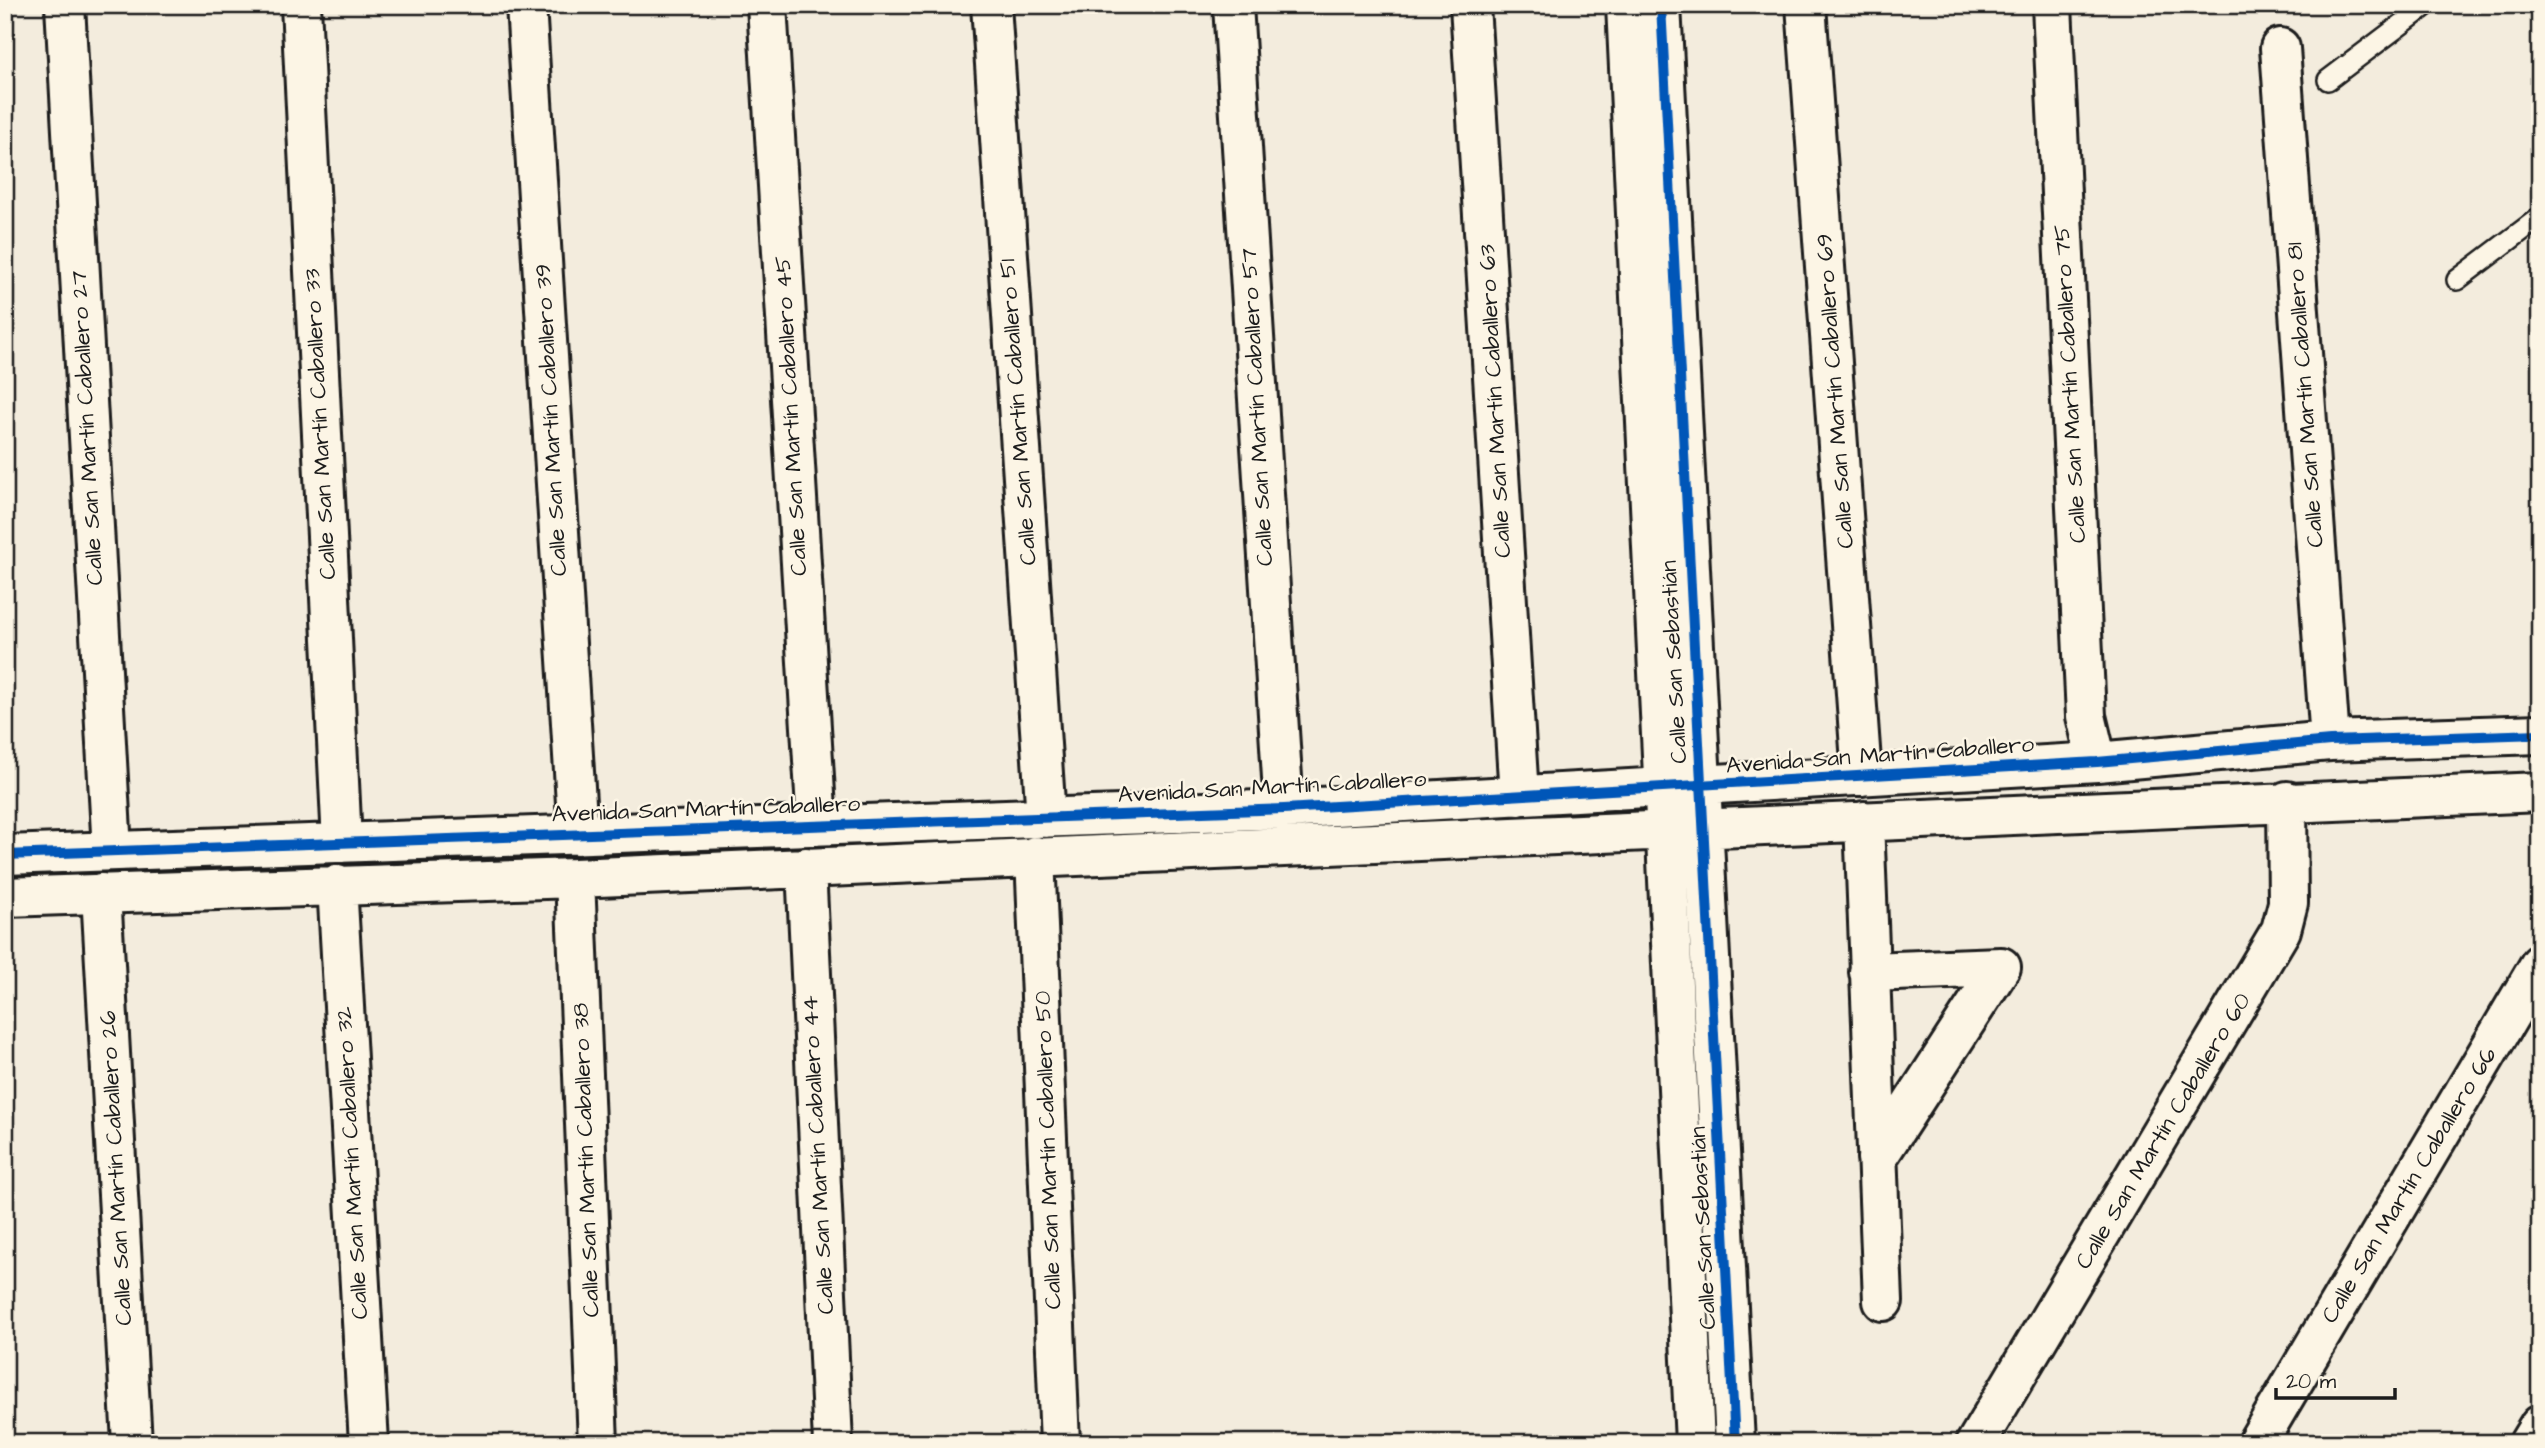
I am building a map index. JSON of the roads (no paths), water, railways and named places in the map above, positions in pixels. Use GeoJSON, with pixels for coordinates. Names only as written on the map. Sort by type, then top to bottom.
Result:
{"type":"FeatureCollection","features":[{"type":"Feature","properties":{"kind":"street","name":"Calle San Martín Caballero 27"},"geometry":{"type":"LineString","coordinates":[[65,5],[112,851]]}},
{"type":"Feature","properties":{"kind":"street","name":"Calle San Martín Caballero 33"},"geometry":{"type":"LineString","coordinates":[[301,5],[341,843]]}},
{"type":"Feature","properties":{"kind":"street","name":"Calle San Martín Caballero 39"},"geometry":{"type":"LineString","coordinates":[[526,5],[578,835]]}},
{"type":"Feature","properties":{"kind":"street","name":"Calle San Martín Caballero 45"},"geometry":{"type":"LineString","coordinates":[[767,5],[817,826]]}},
{"type":"Feature","properties":{"kind":"street","name":"Calle San Martín Caballero 51"},"geometry":{"type":"LineString","coordinates":[[991,5],[1046,818]]}},
{"type":"Feature","properties":{"kind":"street","name":"Calle San Martín Caballero 57"},"geometry":{"type":"LineString","coordinates":[[1233,5],[1284,809]]}},
{"type":"Feature","properties":{"kind":"street","name":"Calle San Martín Caballero 63"},"geometry":{"type":"LineString","coordinates":[[1471,5],[1519,796]]}},
{"type":"Feature","properties":{"kind":"street","name":"Calle San Sebastián"},"geometry":{"type":"LineString","coordinates":[[1626,5],[1683,788],[1704,827],[1735,1443]]}},
{"type":"Feature","properties":{"kind":"street","name":"Calle San Sebastián"},"geometry":{"type":"LineString","coordinates":[[1661,5],[1683,788],[1667,829],[1695,1443]]}},
{"type":"Feature","properties":{"kind":"street","name":"Calle San Martín Caballero 69"},"geometry":{"type":"LineString","coordinates":[[1807,5],[1862,776]]}},
{"type":"Feature","properties":{"kind":"street","name":"Calle San Martín Caballero 75"},"geometry":{"type":"LineString","coordinates":[[2052,5],[2086,716],[2097,762]]}},
{"type":"Feature","properties":{"kind":"street","name":"Calle San Martín Caballero 81"},"geometry":{"type":"LineString","coordinates":[[2280,48],[2330,741]]}},
{"type":"Feature","properties":{"kind":"street","name":"Avenida San Martín Caballero"},"geometry":{"type":"LineString","coordinates":[[5,855],[1284,809],[2097,762],[2330,741],[2540,734]]}},
{"type":"Feature","properties":{"kind":"street"},"geometry":{"type":"LineString","coordinates":[[5,897],[575,878],[2540,792]]}},
{"type":"Feature","properties":{"kind":"street","name":"Calle San Martín Caballero 60"},"geometry":{"type":"LineString","coordinates":[[1976,1443],[2281,930],[2288,903],[2287,801]]}},
{"type":"Feature","properties":{"kind":"street"},"geometry":{"type":"LineString","coordinates":[[1864,821],[1883,1301]]}},
{"type":"Feature","properties":{"kind":"street","name":"Calle San Martín Caballero 50"},"geometry":{"type":"LineString","coordinates":[[1035,856],[1060,1443]]}},
{"type":"Feature","properties":{"kind":"street","name":"Calle San Martín Caballero 44"},"geometry":{"type":"LineString","coordinates":[[806,867],[833,1443]]}},
{"type":"Feature","properties":{"kind":"street","name":"Calle San Martín Caballero 38"},"geometry":{"type":"LineString","coordinates":[[575,878],[598,1443]]}},
{"type":"Feature","properties":{"kind":"street","name":"Calle San Martín Caballero 32"},"geometry":{"type":"LineString","coordinates":[[337,884],[369,1443]]}},
{"type":"Feature","properties":{"kind":"street","name":"Calle San Martín Caballero 26"},"geometry":{"type":"LineString","coordinates":[[101,893],[132,1443]]}},
{"type":"Feature","properties":{"kind":"street","name":"Calle San Martín Caballero 66"},"geometry":{"type":"LineString","coordinates":[[2258,1443],[2540,964]]}},
{"type":"Feature","properties":{"kind":"street"},"geometry":{"type":"LineString","coordinates":[[1869,972],[2001,967],[1877,1158]]}},
{"type":"Feature","properties":{"kind":"street"},"geometry":{"type":"LineString","coordinates":[[2529,1443],[2540,1425]]}},
{"type":"Feature","properties":{"kind":"lane"},"geometry":{"type":"LineString","coordinates":[[2328,80],[2427,5]]}},
{"type":"Feature","properties":{"kind":"lane"},"geometry":{"type":"LineString","coordinates":[[2457,280],[2540,217]]}}]}
